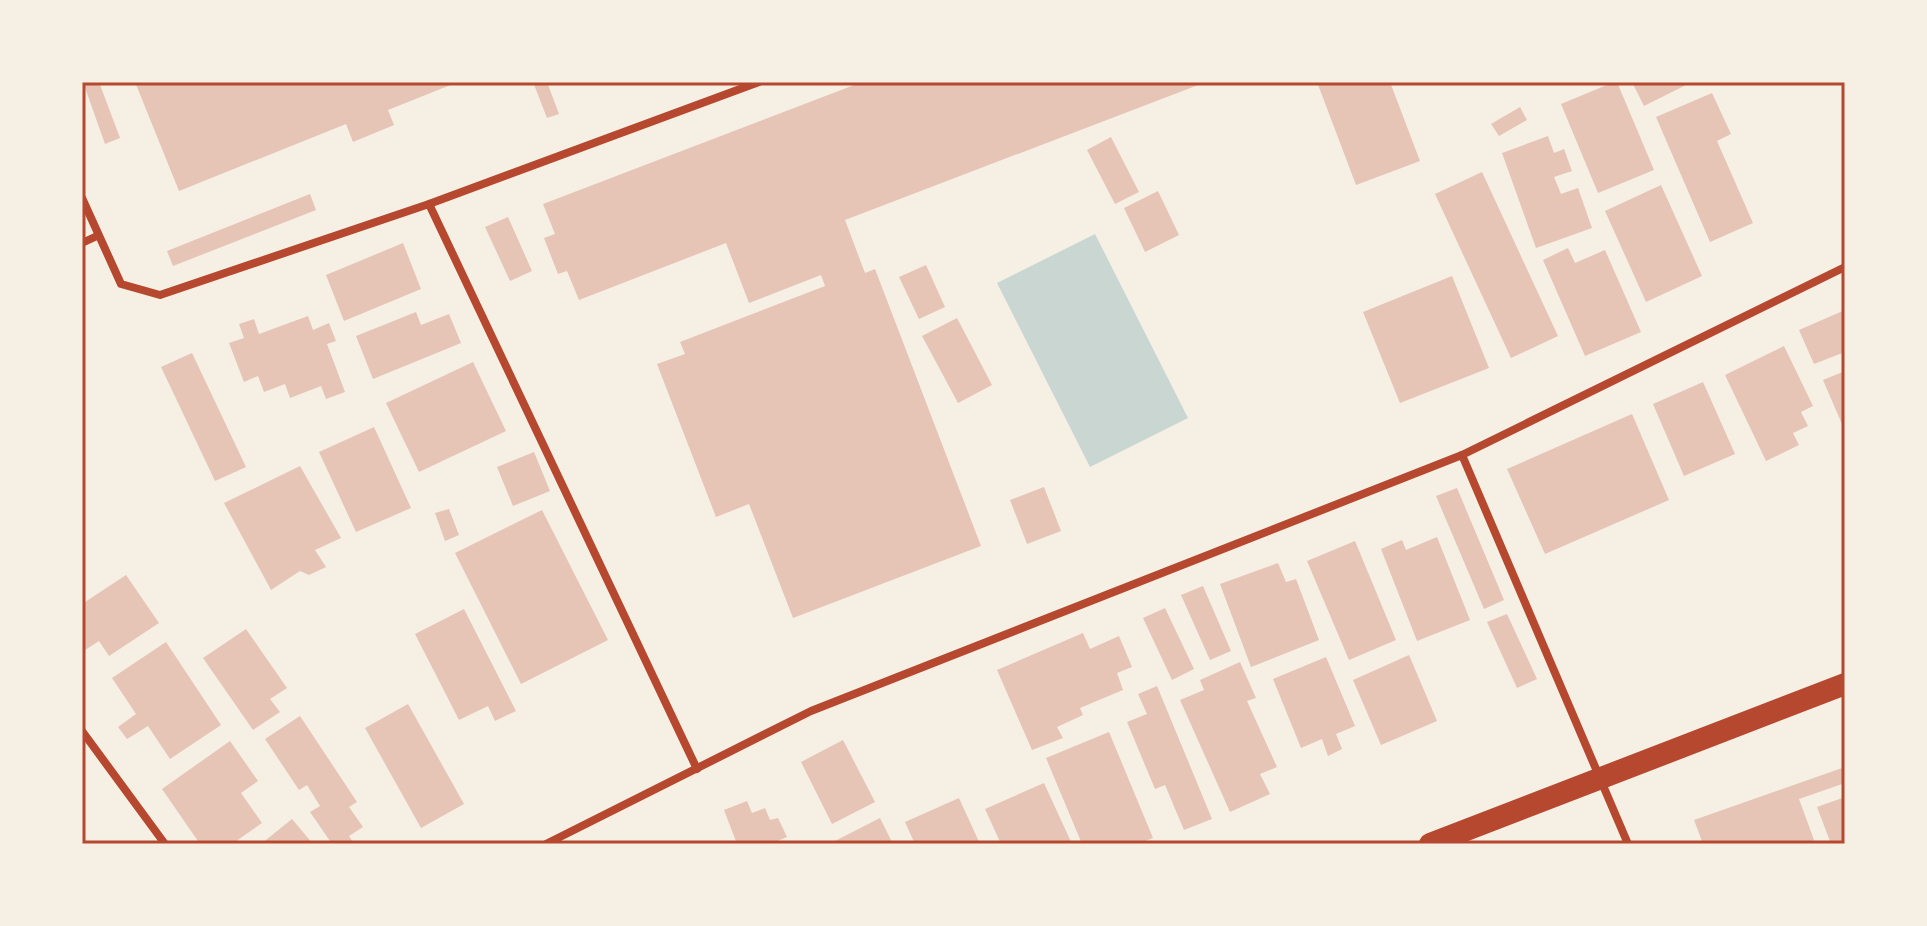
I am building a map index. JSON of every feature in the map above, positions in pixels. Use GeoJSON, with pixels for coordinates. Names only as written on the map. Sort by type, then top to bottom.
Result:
{"type":"FeatureCollection","features":[{"type":"Feature","properties":{"kind":"highway"},"geometry":{"type":"LineString","coordinates":[[1430,844],[1845,684]]}},
{"type":"Feature","properties":{"kind":"street"},"geometry":{"type":"LineString","coordinates":[[82,198],[121,284],[160,295],[429,204],[759,82]]}},
{"type":"Feature","properties":{"kind":"street"},"geometry":{"type":"LineString","coordinates":[[429,204],[697,769]]}},
{"type":"Feature","properties":{"kind":"street"},"geometry":{"type":"LineString","coordinates":[[82,243],[97,236]]}},
{"type":"Feature","properties":{"kind":"street"},"geometry":{"type":"LineString","coordinates":[[546,844],[811,711],[1462,455],[1845,267]]}},
{"type":"Feature","properties":{"kind":"street"},"geometry":{"type":"LineString","coordinates":[[1462,455],[1628,844]]}},
{"type":"Feature","properties":{"kind":"street"},"geometry":{"type":"LineString","coordinates":[[82,731],[165,844]]}},
{"type":"Feature","properties":{"kind":"shaded area"},"geometry":{"type":"Polygon","coordinates":[[[1095,234],[1188,418],[1090,467],[997,283],[1095,234]]]}},
{"type":"Feature","properties":{"kind":"building"},"geometry":{"type":"Polygon","coordinates":[[[83,82],[99,82],[120,138],[105,144],[83,82]]]}},
{"type":"Feature","properties":{"kind":"building"},"geometry":{"type":"Polygon","coordinates":[[[135,82],[458,82],[388,110],[394,125],[353,142],[346,124],[179,191],[135,82]]]}},
{"type":"Feature","properties":{"kind":"building"},"geometry":{"type":"Polygon","coordinates":[[[533,82],[547,82],[559,114],[547,118],[533,82]]]}},
{"type":"Feature","properties":{"kind":"building"},"geometry":{"type":"Polygon","coordinates":[[[862,82],[1206,82],[845,220],[865,273],[875,269],[981,546],[793,618],[749,504],[716,517],[657,364],[685,354],[680,342],[825,286],[821,275],[749,303],[726,243],[579,300],[567,271],[558,274],[544,238],[555,234],[543,204],[862,82]]]}},
{"type":"Feature","properties":{"kind":"building"},"geometry":{"type":"Polygon","coordinates":[[[1317,82],[1390,82],[1420,161],[1356,185],[1317,82]]]}},
{"type":"Feature","properties":{"kind":"building"},"geometry":{"type":"Polygon","coordinates":[[[1617,82],[1654,170],[1598,193],[1561,104],[1617,82]]]}},
{"type":"Feature","properties":{"kind":"building"},"geometry":{"type":"Polygon","coordinates":[[[1632,82],[1692,82],[1644,106],[1632,82]]]}},
{"type":"Feature","properties":{"kind":"building"},"geometry":{"type":"Polygon","coordinates":[[[1712,93],[1731,134],[1717,141],[1753,223],[1710,242],[1656,117],[1712,93]]]}},
{"type":"Feature","properties":{"kind":"building"},"geometry":{"type":"Polygon","coordinates":[[[1520,107],[1527,120],[1499,136],[1491,124],[1520,107]]]}},
{"type":"Feature","properties":{"kind":"building"},"geometry":{"type":"Polygon","coordinates":[[[1548,136],[1554,153],[1564,149],[1572,171],[1554,177],[1561,194],[1578,188],[1592,228],[1536,248],[1502,153],[1548,136]]]}},
{"type":"Feature","properties":{"kind":"building"},"geometry":{"type":"Polygon","coordinates":[[[1111,137],[1139,192],[1115,204],[1087,150],[1111,137]]]}},
{"type":"Feature","properties":{"kind":"building"},"geometry":{"type":"Polygon","coordinates":[[[1482,172],[1558,336],[1511,358],[1435,194],[1482,172]]]}},
{"type":"Feature","properties":{"kind":"building"},"geometry":{"type":"Polygon","coordinates":[[[1661,185],[1702,276],[1646,302],[1605,211],[1661,185]]]}},
{"type":"Feature","properties":{"kind":"building"},"geometry":{"type":"Polygon","coordinates":[[[1158,191],[1179,235],[1145,252],[1124,208],[1158,191]]]}},
{"type":"Feature","properties":{"kind":"building"},"geometry":{"type":"Polygon","coordinates":[[[310,194],[316,210],[173,266],[167,251],[310,194]]]}},
{"type":"Feature","properties":{"kind":"building"},"geometry":{"type":"Polygon","coordinates":[[[508,217],[532,271],[510,281],[485,227],[508,217]]]}},
{"type":"Feature","properties":{"kind":"building"},"geometry":{"type":"Polygon","coordinates":[[[403,243],[421,289],[344,321],[326,275],[403,243]]]}},
{"type":"Feature","properties":{"kind":"building"},"geometry":{"type":"Polygon","coordinates":[[[1568,248],[1575,263],[1605,250],[1641,332],[1585,356],[1543,260],[1568,248]]]}},
{"type":"Feature","properties":{"kind":"building"},"geometry":{"type":"Polygon","coordinates":[[[926,265],[945,307],[919,319],[899,277],[926,265]]]}},
{"type":"Feature","properties":{"kind":"building"},"geometry":{"type":"Polygon","coordinates":[[[1452,276],[1489,368],[1400,403],[1363,312],[1452,276]]]}},
{"type":"Feature","properties":{"kind":"building"},"geometry":{"type":"Polygon","coordinates":[[[1845,310],[1845,352],[1814,364],[1799,330],[1845,310]]]}},
{"type":"Feature","properties":{"kind":"building"},"geometry":{"type":"Polygon","coordinates":[[[416,312],[421,325],[449,314],[461,343],[373,379],[356,336],[416,312]]]}},
{"type":"Feature","properties":{"kind":"building"},"geometry":{"type":"Polygon","coordinates":[[[308,316],[313,330],[329,323],[336,341],[327,344],[345,392],[326,399],[321,386],[290,398],[285,384],[264,392],[258,376],[244,382],[229,343],[244,338],[239,324],[254,319],[259,334],[308,316]]]}},
{"type":"Feature","properties":{"kind":"building"},"geometry":{"type":"Polygon","coordinates":[[[957,318],[992,385],[958,403],[922,336],[957,318]]]}},
{"type":"Feature","properties":{"kind":"building"},"geometry":{"type":"Polygon","coordinates":[[[1784,346],[1813,406],[1801,412],[1808,426],[1793,433],[1799,445],[1766,461],[1725,375],[1784,346]]]}},
{"type":"Feature","properties":{"kind":"building"},"geometry":{"type":"Polygon","coordinates":[[[192,353],[246,467],[215,481],[161,367],[192,353]]]}},
{"type":"Feature","properties":{"kind":"building"},"geometry":{"type":"Polygon","coordinates":[[[473,362],[506,431],[419,472],[386,403],[473,362]]]}},
{"type":"Feature","properties":{"kind":"building"},"geometry":{"type":"Polygon","coordinates":[[[1845,371],[1845,431],[1823,380],[1845,371]]]}},
{"type":"Feature","properties":{"kind":"building"},"geometry":{"type":"Polygon","coordinates":[[[1703,382],[1735,454],[1684,476],[1653,404],[1703,382]]]}},
{"type":"Feature","properties":{"kind":"building"},"geometry":{"type":"Polygon","coordinates":[[[1632,414],[1669,500],[1545,554],[1507,469],[1632,414]]]}},
{"type":"Feature","properties":{"kind":"building"},"geometry":{"type":"Polygon","coordinates":[[[374,427],[411,508],[356,532],[319,452],[374,427]]]}},
{"type":"Feature","properties":{"kind":"building"},"geometry":{"type":"Polygon","coordinates":[[[534,452],[550,491],[513,506],[497,467],[534,452]]]}},
{"type":"Feature","properties":{"kind":"building"},"geometry":{"type":"Polygon","coordinates":[[[300,466],[341,538],[315,550],[326,567],[309,575],[300,571],[271,590],[224,503],[300,466]]]}},
{"type":"Feature","properties":{"kind":"building"},"geometry":{"type":"Polygon","coordinates":[[[1044,487],[1061,531],[1027,544],[1010,500],[1044,487]]]}},
{"type":"Feature","properties":{"kind":"building"},"geometry":{"type":"Polygon","coordinates":[[[1457,488],[1504,600],[1484,609],[1436,496],[1457,488]]]}},
{"type":"Feature","properties":{"kind":"building"},"geometry":{"type":"Polygon","coordinates":[[[449,509],[459,535],[445,541],[435,513],[449,509]]]}},
{"type":"Feature","properties":{"kind":"building"},"geometry":{"type":"Polygon","coordinates":[[[542,510],[608,640],[521,684],[455,553],[542,510]]]}},
{"type":"Feature","properties":{"kind":"building"},"geometry":{"type":"Polygon","coordinates":[[[1437,537],[1470,620],[1417,641],[1381,549],[1402,540],[1406,550],[1437,537]]]}},
{"type":"Feature","properties":{"kind":"building"},"geometry":{"type":"Polygon","coordinates":[[[1355,541],[1396,640],[1349,660],[1307,561],[1355,541]]]}},
{"type":"Feature","properties":{"kind":"building"},"geometry":{"type":"Polygon","coordinates":[[[1278,563],[1286,582],[1296,579],[1319,640],[1251,667],[1220,584],[1278,563]]]}},
{"type":"Feature","properties":{"kind":"building"},"geometry":{"type":"Polygon","coordinates":[[[126,575],[159,623],[109,656],[99,641],[82,652],[82,604],[126,575]]]}},
{"type":"Feature","properties":{"kind":"building"},"geometry":{"type":"Polygon","coordinates":[[[1203,586],[1231,651],[1210,660],[1181,595],[1203,586]]]}},
{"type":"Feature","properties":{"kind":"building"},"geometry":{"type":"Polygon","coordinates":[[[1165,608],[1194,669],[1172,680],[1143,618],[1165,608]]]}},
{"type":"Feature","properties":{"kind":"building"},"geometry":{"type":"Polygon","coordinates":[[[464,609],[516,711],[495,721],[488,706],[459,720],[415,634],[464,609]]]}},
{"type":"Feature","properties":{"kind":"building"},"geometry":{"type":"Polygon","coordinates":[[[1507,614],[1537,679],[1517,688],[1487,622],[1507,614]]]}},
{"type":"Feature","properties":{"kind":"building"},"geometry":{"type":"Polygon","coordinates":[[[246,629],[287,688],[270,699],[280,712],[253,730],[203,658],[246,629]]]}},
{"type":"Feature","properties":{"kind":"building"},"geometry":{"type":"Polygon","coordinates":[[[1083,633],[1090,649],[1119,636],[1132,667],[1117,673],[1123,690],[1080,708],[1083,715],[1057,727],[1063,738],[1032,750],[997,670],[1083,633]]]}},
{"type":"Feature","properties":{"kind":"building"},"geometry":{"type":"Polygon","coordinates":[[[166,642],[221,725],[170,759],[148,726],[127,739],[118,727],[136,714],[112,678],[166,642]]]}},
{"type":"Feature","properties":{"kind":"building"},"geometry":{"type":"Polygon","coordinates":[[[1409,655],[1437,721],[1381,745],[1353,680],[1409,655]]]}},
{"type":"Feature","properties":{"kind":"building"},"geometry":{"type":"Polygon","coordinates":[[[1326,657],[1355,726],[1336,734],[1342,749],[1328,756],[1322,739],[1301,748],[1273,679],[1326,657]]]}},
{"type":"Feature","properties":{"kind":"building"},"geometry":{"type":"Polygon","coordinates":[[[1240,662],[1256,698],[1247,701],[1277,767],[1260,774],[1270,794],[1230,812],[1180,700],[1204,690],[1200,680],[1240,662]]]}},
{"type":"Feature","properties":{"kind":"building"},"geometry":{"type":"Polygon","coordinates":[[[1157,686],[1212,819],[1184,830],[1165,785],[1155,789],[1127,722],[1147,714],[1138,694],[1157,686]]]}},
{"type":"Feature","properties":{"kind":"building"},"geometry":{"type":"Polygon","coordinates":[[[408,704],[464,804],[421,828],[365,728],[408,704]]]}},
{"type":"Feature","properties":{"kind":"building"},"geometry":{"type":"Polygon","coordinates":[[[300,716],[357,802],[349,807],[363,827],[349,836],[354,844],[332,844],[310,812],[320,806],[307,785],[299,790],[265,739],[300,716]]]}},
{"type":"Feature","properties":{"kind":"building"},"geometry":{"type":"Polygon","coordinates":[[[1109,732],[1153,838],[1137,844],[1082,844],[1046,758],[1109,732]]]}},
{"type":"Feature","properties":{"kind":"building"},"geometry":{"type":"Polygon","coordinates":[[[843,740],[875,802],[832,824],[801,762],[843,740]]]}},
{"type":"Feature","properties":{"kind":"building"},"geometry":{"type":"Polygon","coordinates":[[[230,741],[258,781],[241,793],[262,823],[232,844],[200,844],[162,789],[230,741]]]}},
{"type":"Feature","properties":{"kind":"building"},"geometry":{"type":"Polygon","coordinates":[[[1845,767],[1845,783],[1799,799],[1814,840],[1803,844],[1703,844],[1694,820],[1845,767]]]}},
{"type":"Feature","properties":{"kind":"building"},"geometry":{"type":"Polygon","coordinates":[[[1044,783],[1072,844],[1001,844],[985,809],[1044,783]]]}},
{"type":"Feature","properties":{"kind":"building"},"geometry":{"type":"Polygon","coordinates":[[[1845,797],[1845,844],[1831,844],[1817,807],[1845,797]]]}},
{"type":"Feature","properties":{"kind":"building"},"geometry":{"type":"Polygon","coordinates":[[[959,798],[980,844],[915,844],[905,822],[959,798]]]}},
{"type":"Feature","properties":{"kind":"building"},"geometry":{"type":"Polygon","coordinates":[[[747,801],[752,813],[765,808],[770,820],[778,818],[787,837],[770,844],[737,844],[724,810],[747,801]]]}},
{"type":"Feature","properties":{"kind":"building"},"geometry":{"type":"Polygon","coordinates":[[[880,818],[893,844],[829,844],[880,818]]]}},
{"type":"Feature","properties":{"kind":"building"},"geometry":{"type":"Polygon","coordinates":[[[292,819],[313,844],[261,844],[292,819]]]}}]}
